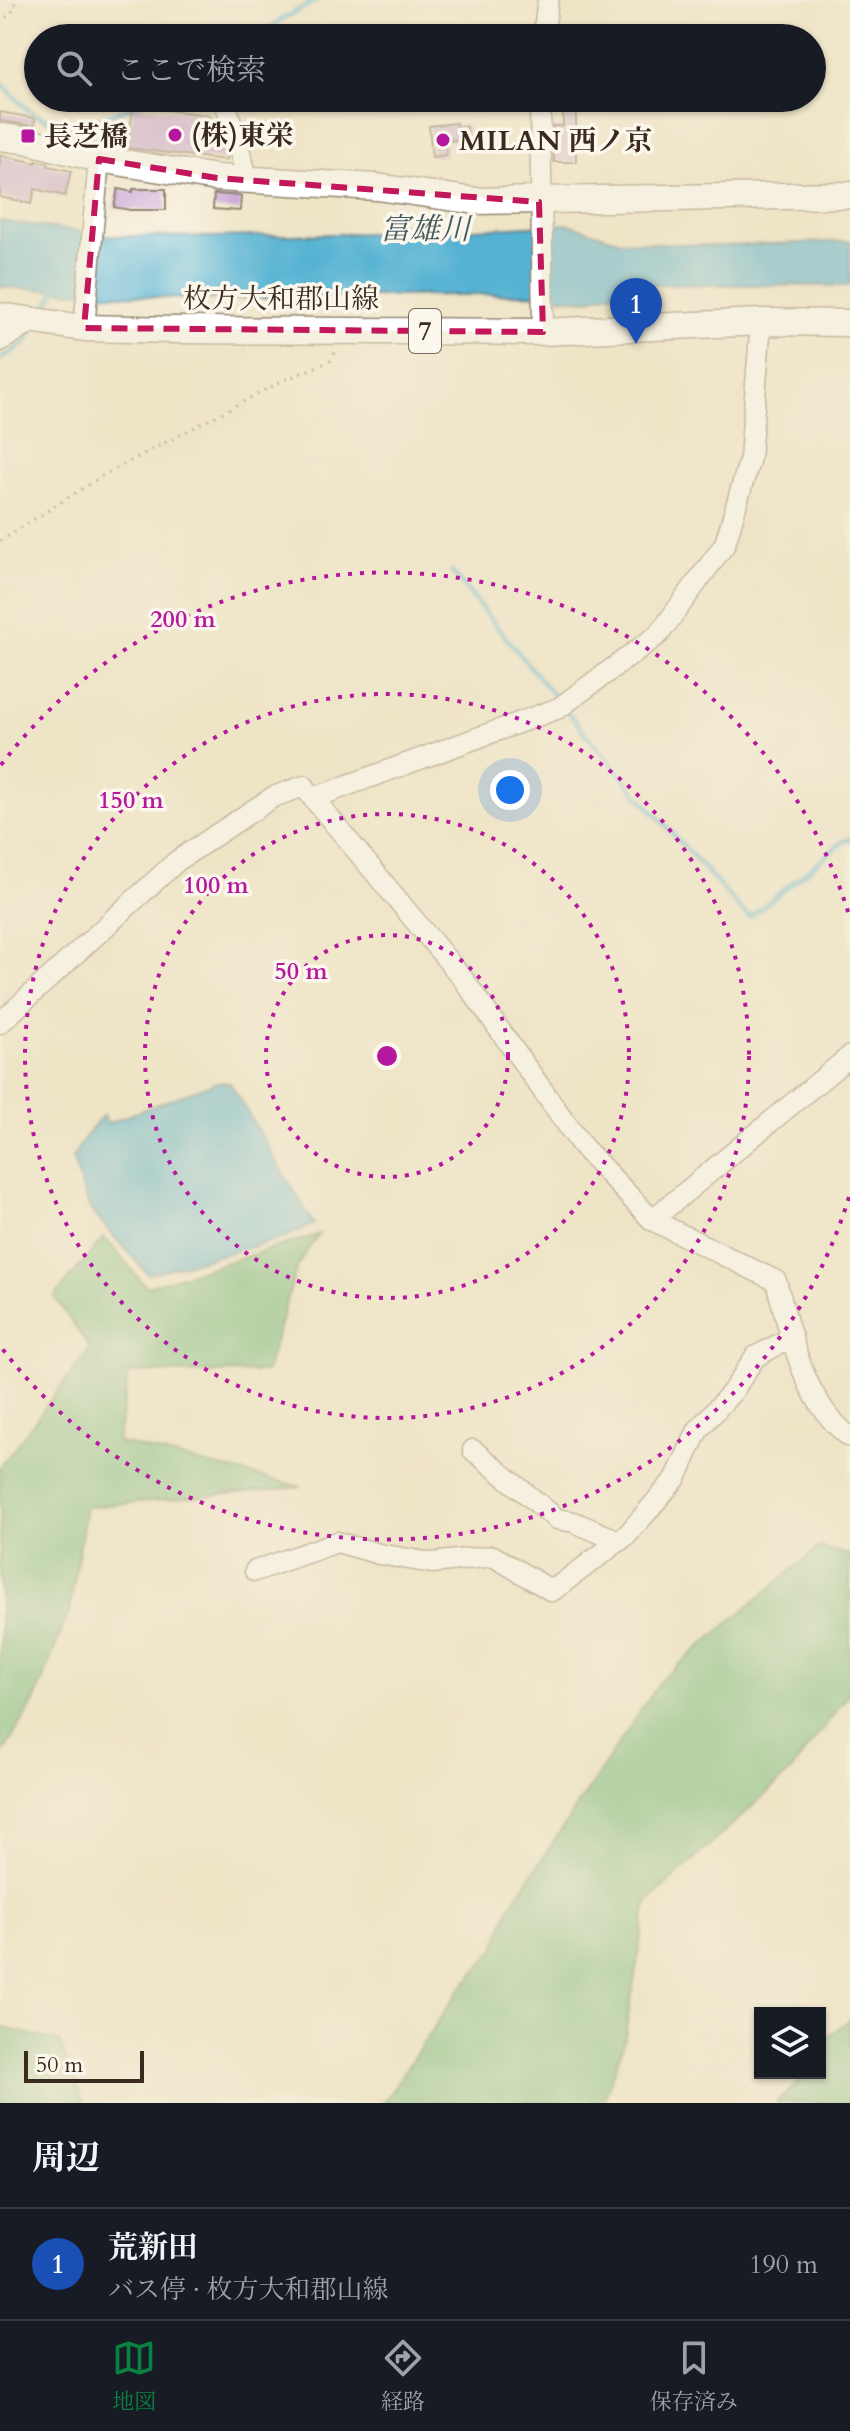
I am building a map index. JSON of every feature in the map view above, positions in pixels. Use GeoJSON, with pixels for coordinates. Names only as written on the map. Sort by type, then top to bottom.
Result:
{"type":"FeatureCollection","features":[{"type":"Feature","properties":{"kind":"main road"},"geometry":{"type":"LineString","coordinates":[[0,137],[25,140],[99,159],[217,178],[377,187],[540,209],[850,195]]}},
{"type":"Feature","properties":{"kind":"main road","name":"枚方大和郡山線"},"geometry":{"type":"LineString","coordinates":[[0,316],[34,321],[84,320],[339,330],[543,321],[850,323]]}},
{"type":"Feature","properties":{"kind":"street"},"geometry":{"type":"LineString","coordinates":[[545,24],[548,0]]}},
{"type":"Feature","properties":{"kind":"street"},"geometry":{"type":"LineString","coordinates":[[228,112],[248,180]]}},
{"type":"Feature","properties":{"kind":"street"},"geometry":{"type":"LineString","coordinates":[[540,112],[543,321]]}},
{"type":"Feature","properties":{"kind":"street"},"geometry":{"type":"LineString","coordinates":[[84,320],[99,159]]}},
{"type":"Feature","properties":{"kind":"street"},"geometry":{"type":"LineString","coordinates":[[0,341],[34,321]]}},
{"type":"Feature","properties":{"kind":"street"},"geometry":{"type":"LineString","coordinates":[[313,798],[559,708],[659,634],[725,544],[750,458],[761,322]]}},
{"type":"Feature","properties":{"kind":"street"},"geometry":{"type":"LineString","coordinates":[[0,1023],[177,861],[273,797],[304,786],[464,980],[583,1147],[652,1220],[776,1281],[805,1380],[839,1429],[850,1437]]}},
{"type":"Feature","properties":{"kind":"street"},"geometry":{"type":"LineString","coordinates":[[652,1220],[850,1056]]}},
{"type":"Feature","properties":{"kind":"street"},"geometry":{"type":"LineString","coordinates":[[255,1571],[337,1542],[379,1554],[432,1563],[493,1556],[552,1591],[627,1535],[676,1478],[698,1430],[733,1391],[755,1357],[792,1337]]}},
{"type":"Feature","properties":{"kind":"street"},"geometry":{"type":"LineString","coordinates":[[473,1450],[557,1519],[574,1522],[619,1541]]}},
{"type":"Feature","properties":{"kind":"path"},"geometry":{"type":"LineString","coordinates":[[0,23],[12,12],[16,0]]}},
{"type":"Feature","properties":{"kind":"path"},"geometry":{"type":"LineString","coordinates":[[0,541],[102,476],[282,381],[330,361],[336,355],[339,330]]}},
{"type":"Feature","properties":{"kind":"highlighted area"},"geometry":{"type":"Polygon","coordinates":[[[99,159],[217,178],[539,202],[543,332],[84,328],[99,159]]]}},
{"type":"Feature","properties":{"kind":"green space"},"geometry":{"type":"Polygon","coordinates":[[[319,1234],[297,1266],[266,1372],[129,1373],[117,1442],[302,1487],[86,1507],[69,1612],[34,1702],[0,1758],[0,1467],[90,1348],[54,1297],[104,1237],[146,1287],[319,1234]]]}},
{"type":"Feature","properties":{"kind":"green space"},"geometry":{"type":"Polygon","coordinates":[[[819,1547],[850,1555],[850,1693],[789,1773],[647,1902],[624,2042],[603,2103],[383,2103],[460,1989],[494,1950],[510,1907],[661,1680],[819,1547]]]}},
{"type":"Feature","properties":{"kind":"green space"},"geometry":{"type":"Polygon","coordinates":[[[850,2019],[850,2103],[776,2103],[802,2079],[826,2079],[826,2039],[850,2019]]]}},
{"type":"Feature","properties":{"kind":"green space"},"geometry":{"type":"Polygon","coordinates":[[[0,2027],[59,2041],[84,2103],[0,2103],[0,2027]]]}},
{"type":"Feature","properties":{"kind":"water"},"geometry":{"type":"Polygon","coordinates":[[[0,221],[112,236],[418,232],[568,224],[621,241],[719,246],[850,241],[850,286],[640,284],[587,300],[528,294],[186,299],[0,287],[0,221]]]}},
{"type":"Feature","properties":{"kind":"water"},"geometry":{"type":"Polygon","coordinates":[[[217,1082],[230,1083],[314,1224],[281,1239],[148,1274],[90,1210],[72,1158],[103,1115],[108,1123],[217,1082]]]}},
{"type":"Feature","properties":{"kind":"building"},"geometry":{"type":"Polygon","coordinates":[[[0,112],[35,118],[34,126],[0,121],[0,112]]]}},
{"type":"Feature","properties":{"kind":"building","name":"(株)東栄"},"geometry":{"type":"Polygon","coordinates":[[[132,112],[208,115],[220,129],[226,160],[128,148],[132,112]]]}},
{"type":"Feature","properties":{"kind":"building"},"geometry":{"type":"Polygon","coordinates":[[[563,112],[576,112],[576,162],[554,162],[553,126],[563,126],[563,112]]]}},
{"type":"Feature","properties":{"kind":"building","name":"MILAN 西ノ京"},"geometry":{"type":"Polygon","coordinates":[[[456,123],[457,127],[466,126],[468,139],[445,141],[446,155],[432,157],[429,126],[456,123]]]}},
{"type":"Feature","properties":{"kind":"building"},"geometry":{"type":"Polygon","coordinates":[[[61,125],[95,130],[93,141],[60,132],[61,125]]]}},
{"type":"Feature","properties":{"kind":"building"},"geometry":{"type":"Polygon","coordinates":[[[0,155],[48,163],[48,166],[71,171],[65,196],[35,189],[31,204],[0,197],[0,155]]]}},
{"type":"Feature","properties":{"kind":"building"},"geometry":{"type":"Polygon","coordinates":[[[118,189],[133,192],[133,189],[166,189],[166,210],[114,207],[118,189]]]}},
{"type":"Feature","properties":{"kind":"building"},"geometry":{"type":"Polygon","coordinates":[[[214,194],[241,196],[240,211],[213,209],[214,194]]]}},
{"type":"Feature","properties":{"kind":"waterway"},"geometry":{"type":"LineString","coordinates":[[275,24],[317,0]]}},
{"type":"Feature","properties":{"kind":"waterway"},"geometry":{"type":"LineString","coordinates":[[0,81],[24,106]]}},
{"type":"Feature","properties":{"kind":"waterway"},"geometry":{"type":"LineString","coordinates":[[33,112],[41,117],[72,123],[117,112]]}},
{"type":"Feature","properties":{"kind":"waterway"},"geometry":{"type":"LineString","coordinates":[[43,313],[58,287]]}},
{"type":"Feature","properties":{"kind":"waterway"},"geometry":{"type":"LineString","coordinates":[[0,359],[24,344],[32,332]]}},
{"type":"Feature","properties":{"kind":"waterway"},"geometry":{"type":"LineString","coordinates":[[452,572],[558,701]]}},
{"type":"Feature","properties":{"kind":"waterway"},"geometry":{"type":"LineString","coordinates":[[564,708],[644,802],[750,917],[850,839]]}},
{"type":"Feature","properties":{"kind":"place","name":"(株)東栄"},"geometry":{"type":"Point","coordinates":[175,135]}},
{"type":"Feature","properties":{"kind":"place","name":"長芝橋"},"geometry":{"type":"Point","coordinates":[28,136]}},
{"type":"Feature","properties":{"kind":"place","name":"MILAN 西ノ京"},"geometry":{"type":"Point","coordinates":[443,140]}},
{"type":"Feature","properties":{"kind":"place","name":"荒新田"},"geometry":{"type":"Point","coordinates":[636,344]}},
{"type":"Feature","properties":{"kind":"water label","name":"富雄川"},"geometry":{"type":"Point","coordinates":[425,229]}}]}
